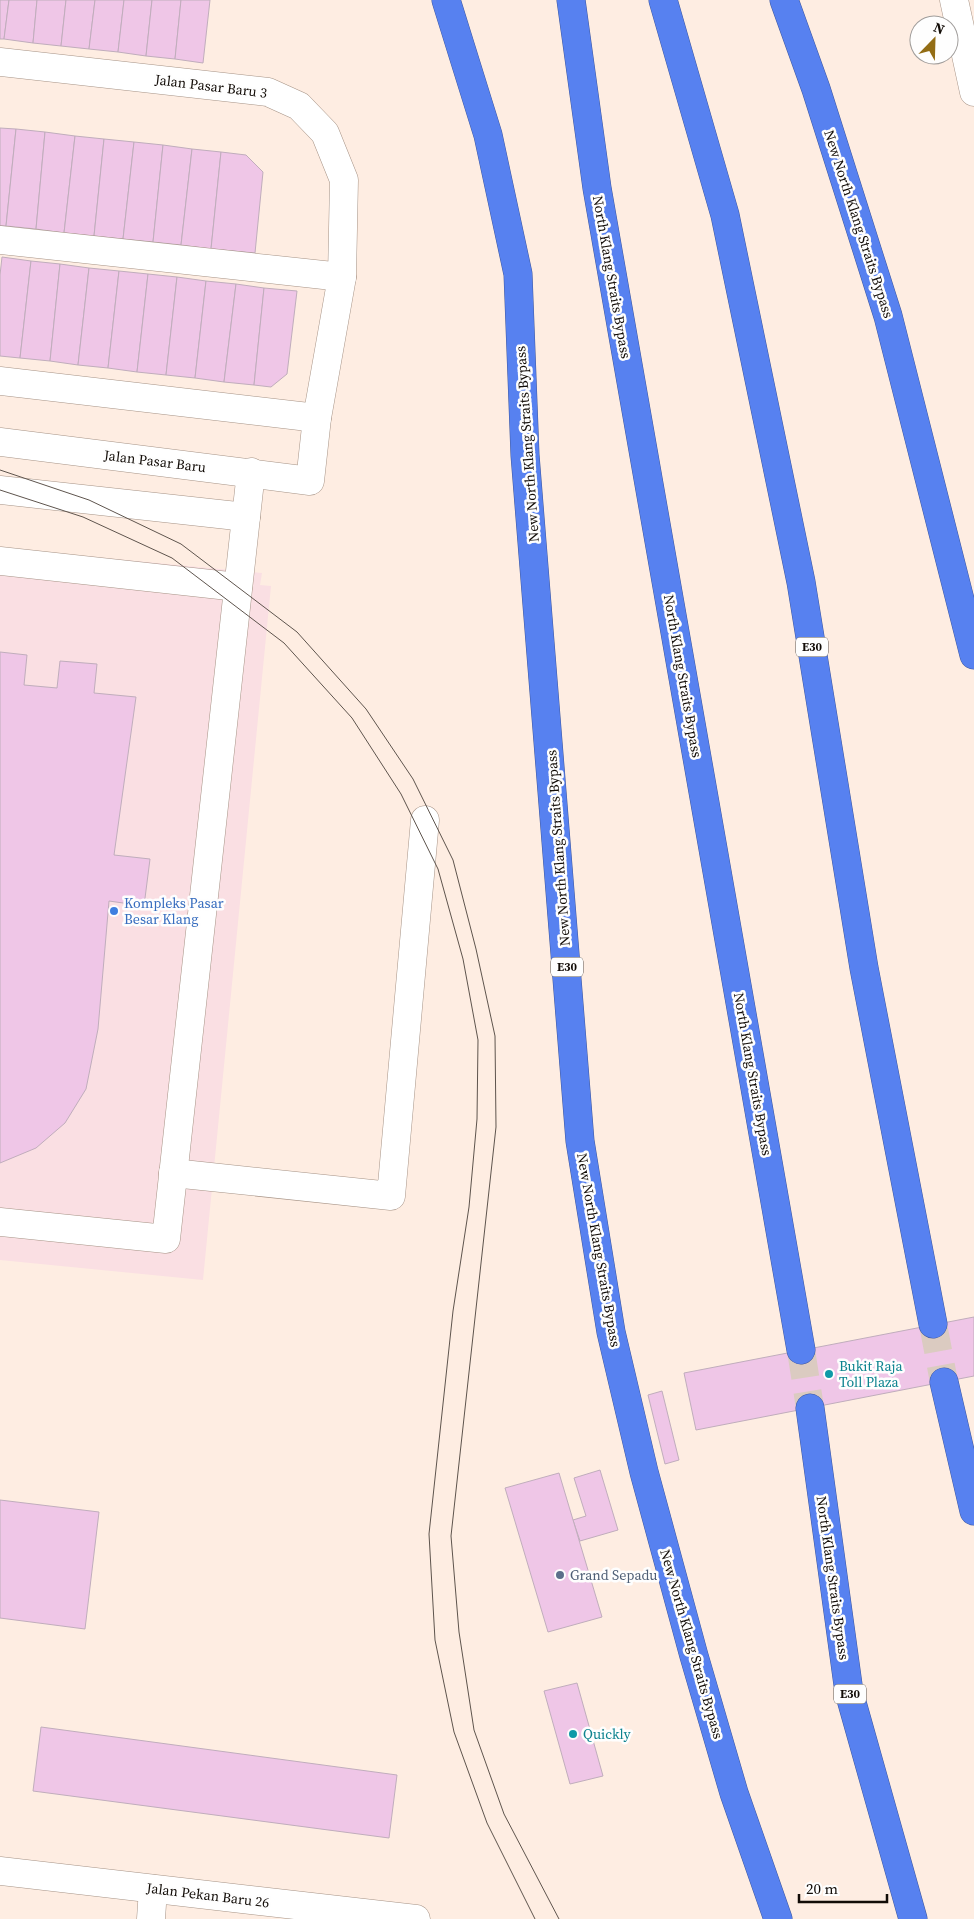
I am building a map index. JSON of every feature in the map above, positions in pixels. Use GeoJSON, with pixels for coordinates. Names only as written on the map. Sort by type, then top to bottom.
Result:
{"type":"FeatureCollection","features":[{"type":"Feature","properties":{"kind":"highway","name":"New North Klang Straits Bypass"},"geometry":{"type":"LineString","coordinates":[[446,0],[488,135],[518,274],[525,455],[580,1141],[611,1332],[644,1472],[694,1656],[734,1793],[778,1919]]}},
{"type":"Feature","properties":{"kind":"highway","name":"North Klang Straits Bypass"},"geometry":{"type":"LineString","coordinates":[[571,0],[597,188],[801,1350]]}},
{"type":"Feature","properties":{"kind":"highway","name":"E30"},"geometry":{"type":"LineString","coordinates":[[663,0],[725,215],[801,582],[864,968],[933,1324]]}},
{"type":"Feature","properties":{"kind":"highway","name":"New North Klang Straits Bypass"},"geometry":{"type":"LineString","coordinates":[[784,0],[816,89],[888,316],[974,654]]}},
{"type":"Feature","properties":{"kind":"highway"},"geometry":{"type":"LineString","coordinates":[[944,1382],[974,1510]]}},
{"type":"Feature","properties":{"kind":"highway","name":"North Klang Straits Bypass"},"geometry":{"type":"LineString","coordinates":[[810,1408],[849,1692],[913,1919]]}},
{"type":"Feature","properties":{"kind":"street"},"geometry":{"type":"LineString","coordinates":[[954,0],[974,92]]}},
{"type":"Feature","properties":{"kind":"street","name":"Jalan Pasar Baru 3"},"geometry":{"type":"LineString","coordinates":[[0,62],[268,92],[299,106],[325,133],[344,180],[342,277],[316,418],[310,481]]}},
{"type":"Feature","properties":{"kind":"street"},"geometry":{"type":"LineString","coordinates":[[0,240],[342,277]]}},
{"type":"Feature","properties":{"kind":"street"},"geometry":{"type":"LineString","coordinates":[[0,381],[316,418]]}},
{"type":"Feature","properties":{"kind":"street","name":"Jalan Pasar Baru"},"geometry":{"type":"LineString","coordinates":[[0,442],[251,472],[310,481]]}},
{"type":"Feature","properties":{"kind":"street"},"geometry":{"type":"LineString","coordinates":[[0,1222],[166,1239],[251,472]]}},
{"type":"Feature","properties":{"kind":"street"},"geometry":{"type":"LineString","coordinates":[[0,490],[246,517]]}},
{"type":"Feature","properties":{"kind":"street"},"geometry":{"type":"LineString","coordinates":[[0,561],[238,587]]}},
{"type":"Feature","properties":{"kind":"street"},"geometry":{"type":"LineString","coordinates":[[173,1172],[391,1196],[425,820]]}},
{"type":"Feature","properties":{"kind":"street","name":"Jalan Pekan Baru 26"},"geometry":{"type":"LineString","coordinates":[[0,1871],[416,1919]]}},
{"type":"Feature","properties":{"kind":"street"},"geometry":{"type":"LineString","coordinates":[[151,1919],[153,1889]]}},
{"type":"Feature","properties":{"kind":"shaded area","name":"Kompleks Pasar Besar Klang"},"geometry":{"type":"Polygon","coordinates":[[[0,548],[262,573],[260,585],[271,586],[203,1280],[0,1260],[0,548]]]}},
{"type":"Feature","properties":{"kind":"building"},"geometry":{"type":"Polygon","coordinates":[[[0,0],[9,0],[4,39],[0,39],[0,0]]]}},
{"type":"Feature","properties":{"kind":"building"},"geometry":{"type":"Polygon","coordinates":[[[9,0],[37,0],[33,43],[4,39],[9,0]]]}},
{"type":"Feature","properties":{"kind":"building"},"geometry":{"type":"Polygon","coordinates":[[[37,0],[66,0],[61,46],[33,43],[37,0]]]}},
{"type":"Feature","properties":{"kind":"building"},"geometry":{"type":"Polygon","coordinates":[[[66,0],[95,0],[89,49],[61,46],[66,0]]]}},
{"type":"Feature","properties":{"kind":"building"},"geometry":{"type":"Polygon","coordinates":[[[95,0],[124,0],[118,52],[89,49],[95,0]]]}},
{"type":"Feature","properties":{"kind":"building"},"geometry":{"type":"Polygon","coordinates":[[[124,0],[152,0],[146,56],[118,52],[124,0]]]}},
{"type":"Feature","properties":{"kind":"building"},"geometry":{"type":"Polygon","coordinates":[[[152,0],[181,0],[175,59],[146,56],[152,0]]]}},
{"type":"Feature","properties":{"kind":"building"},"geometry":{"type":"Polygon","coordinates":[[[181,0],[210,0],[203,63],[175,59],[181,0]]]}},
{"type":"Feature","properties":{"kind":"building"},"geometry":{"type":"Polygon","coordinates":[[[0,128],[16,129],[6,226],[0,226],[0,128]]]}},
{"type":"Feature","properties":{"kind":"building"},"geometry":{"type":"Polygon","coordinates":[[[16,129],[45,132],[36,229],[6,226],[16,129]]]}},
{"type":"Feature","properties":{"kind":"building"},"geometry":{"type":"Polygon","coordinates":[[[45,132],[75,136],[64,233],[36,229],[45,132]]]}},
{"type":"Feature","properties":{"kind":"building"},"geometry":{"type":"Polygon","coordinates":[[[75,136],[104,139],[94,236],[64,233],[75,136]]]}},
{"type":"Feature","properties":{"kind":"building"},"geometry":{"type":"Polygon","coordinates":[[[104,139],[134,142],[123,239],[94,236],[104,139]]]}},
{"type":"Feature","properties":{"kind":"building"},"geometry":{"type":"Polygon","coordinates":[[[134,142],[163,145],[153,242],[123,239],[134,142]]]}},
{"type":"Feature","properties":{"kind":"building"},"geometry":{"type":"Polygon","coordinates":[[[163,145],[192,149],[181,245],[153,242],[163,145]]]}},
{"type":"Feature","properties":{"kind":"building"},"geometry":{"type":"Polygon","coordinates":[[[192,149],[221,152],[211,249],[181,245],[192,149]]]}},
{"type":"Feature","properties":{"kind":"building"},"geometry":{"type":"Polygon","coordinates":[[[221,152],[246,155],[263,172],[255,253],[211,249],[221,152]]]}},
{"type":"Feature","properties":{"kind":"building"},"geometry":{"type":"Polygon","coordinates":[[[2,257],[31,261],[20,358],[0,356],[0,275],[2,257]]]}},
{"type":"Feature","properties":{"kind":"building"},"geometry":{"type":"Polygon","coordinates":[[[31,261],[60,264],[50,361],[20,358],[31,261]]]}},
{"type":"Feature","properties":{"kind":"building"},"geometry":{"type":"Polygon","coordinates":[[[60,264],[89,268],[78,365],[50,361],[60,264]]]}},
{"type":"Feature","properties":{"kind":"building"},"geometry":{"type":"Polygon","coordinates":[[[89,268],[119,271],[108,368],[78,365],[89,268]]]}},
{"type":"Feature","properties":{"kind":"building"},"geometry":{"type":"Polygon","coordinates":[[[119,271],[148,274],[137,372],[108,368],[119,271]]]}},
{"type":"Feature","properties":{"kind":"building"},"geometry":{"type":"Polygon","coordinates":[[[148,274],[177,277],[166,375],[137,372],[148,274]]]}},
{"type":"Feature","properties":{"kind":"building"},"geometry":{"type":"Polygon","coordinates":[[[177,277],[206,281],[195,378],[166,375],[177,277]]]}},
{"type":"Feature","properties":{"kind":"building"},"geometry":{"type":"Polygon","coordinates":[[[206,281],[236,284],[224,382],[195,378],[206,281]]]}},
{"type":"Feature","properties":{"kind":"building"},"geometry":{"type":"Polygon","coordinates":[[[236,284],[264,288],[254,385],[224,382],[236,284]]]}},
{"type":"Feature","properties":{"kind":"building"},"geometry":{"type":"Polygon","coordinates":[[[264,288],[297,291],[287,374],[271,387],[254,385],[264,288]]]}},
{"type":"Feature","properties":{"kind":"building"},"geometry":{"type":"Polygon","coordinates":[[[0,652],[27,655],[24,685],[57,688],[60,661],[97,664],[94,693],[136,697],[114,855],[150,859],[144,906],[109,901],[98,1029],[86,1089],[65,1123],[36,1148],[0,1163],[0,652]]]}},
{"type":"Feature","properties":{"kind":"building","name":"Bukit Raja Toll Plaza"},"geometry":{"type":"Polygon","coordinates":[[[974,1317],[974,1376],[696,1430],[684,1373],[974,1317]]]}},
{"type":"Feature","properties":{"kind":"building"},"geometry":{"type":"Polygon","coordinates":[[[662,1391],[679,1460],[665,1464],[648,1395],[662,1391]]]}},
{"type":"Feature","properties":{"kind":"building"},"geometry":{"type":"Polygon","coordinates":[[[600,1470],[618,1530],[580,1541],[573,1520],[586,1516],[574,1478],[600,1470]]]}},
{"type":"Feature","properties":{"kind":"building"},"geometry":{"type":"Polygon","coordinates":[[[559,1473],[602,1617],[548,1632],[505,1488],[559,1473]]]}},
{"type":"Feature","properties":{"kind":"building"},"geometry":{"type":"Polygon","coordinates":[[[0,1500],[99,1512],[85,1629],[0,1618],[0,1500]]]}},
{"type":"Feature","properties":{"kind":"building","name":"Quickly"},"geometry":{"type":"Polygon","coordinates":[[[577,1683],[603,1776],[570,1784],[544,1691],[577,1683]]]}},
{"type":"Feature","properties":{"kind":"building"},"geometry":{"type":"Polygon","coordinates":[[[41,1727],[397,1775],[389,1838],[33,1791],[41,1727]]]}},
{"type":"Feature","properties":{"kind":"tunnel"},"geometry":{"type":"LineString","coordinates":[[933,1324],[944,1382]]}},
{"type":"Feature","properties":{"kind":"tunnel"},"geometry":{"type":"LineString","coordinates":[[801,1350],[810,1408]]}},
{"type":"Feature","properties":{"kind":"tram line"},"geometry":{"type":"LineString","coordinates":[[0,470],[89,500],[181,544],[297,632],[366,709],[413,779],[453,860],[476,949],[495,1036],[496,1127],[451,1536],[459,1632],[474,1730],[504,1814],[559,1919]]}},
{"type":"Feature","properties":{"kind":"tram line"},"geometry":{"type":"LineString","coordinates":[[0,490],[83,517],[172,558],[284,643],[352,718],[401,794],[438,869],[463,959],[478,1040],[477,1119],[469,1207],[453,1311],[429,1534],[435,1640],[454,1732],[487,1823],[535,1919]]}},
{"type":"Feature","properties":{"kind":"place","name":"Kompleks Pasar Besar Klang"},"geometry":{"type":"Point","coordinates":[114,911]}},
{"type":"Feature","properties":{"kind":"place","name":"Bukit Raja Toll Plaza"},"geometry":{"type":"Point","coordinates":[829,1374]}},
{"type":"Feature","properties":{"kind":"place","name":"Grand Sepadu"},"geometry":{"type":"Point","coordinates":[560,1575]}},
{"type":"Feature","properties":{"kind":"place","name":"Quickly"},"geometry":{"type":"Point","coordinates":[573,1734]}}]}
